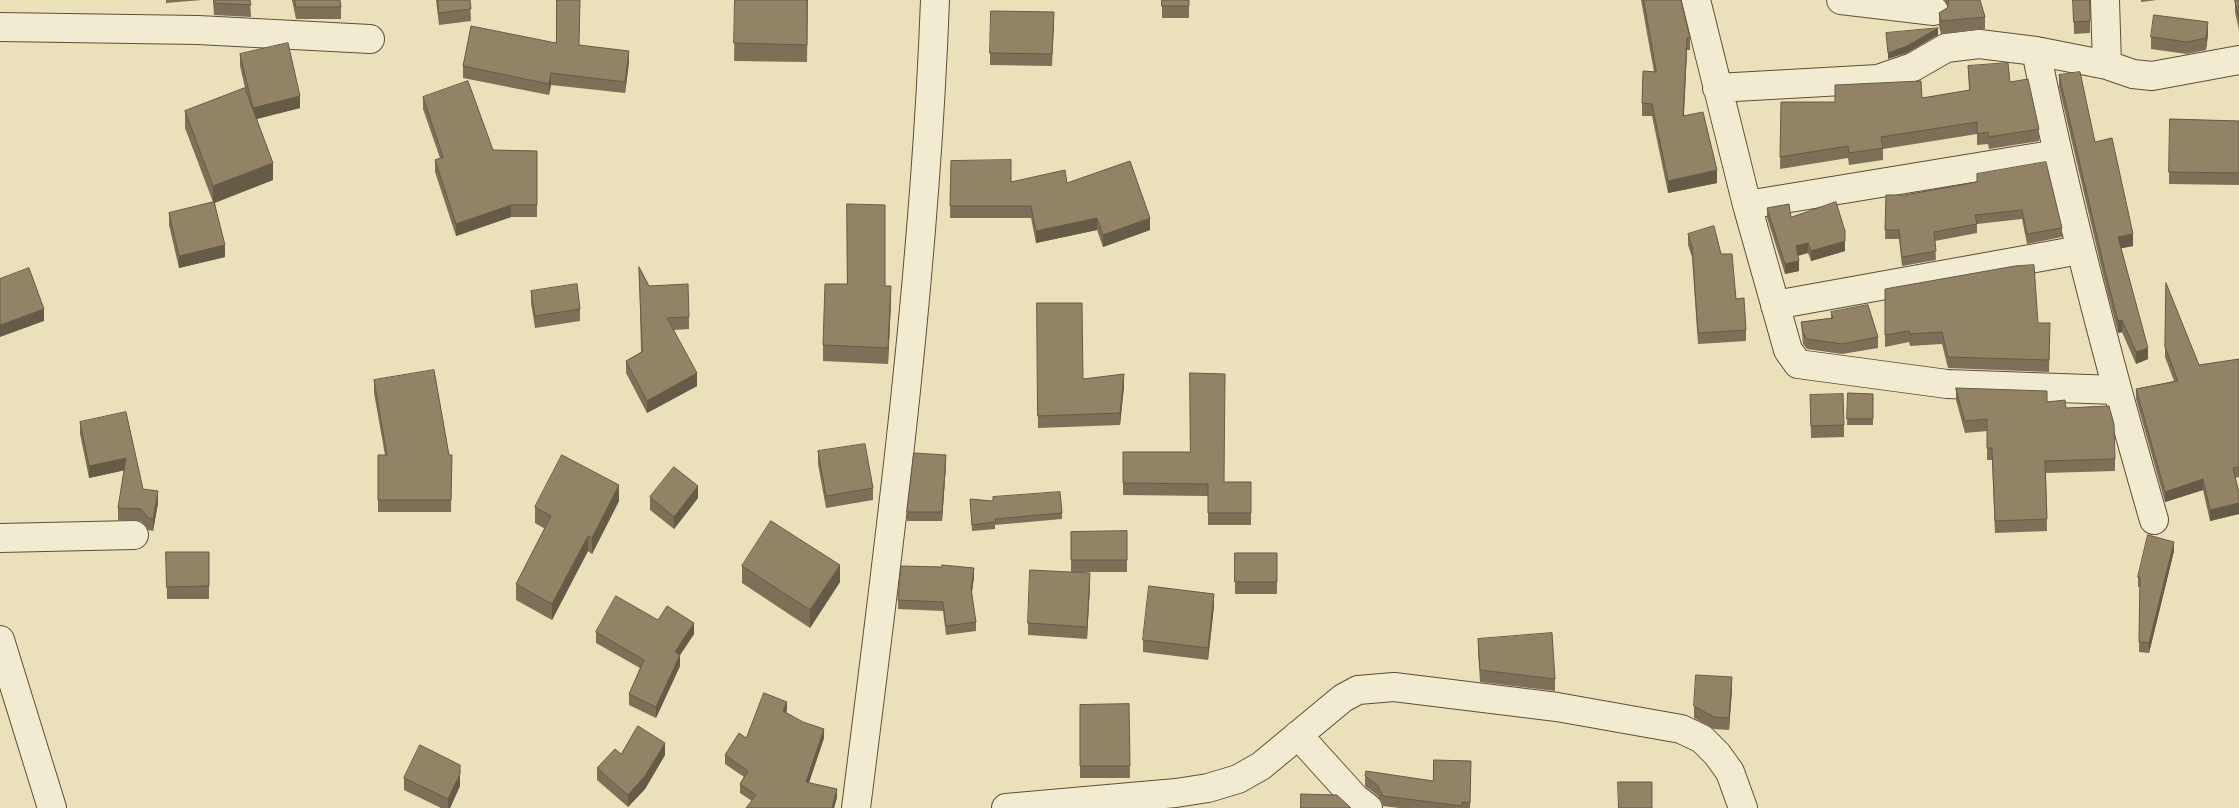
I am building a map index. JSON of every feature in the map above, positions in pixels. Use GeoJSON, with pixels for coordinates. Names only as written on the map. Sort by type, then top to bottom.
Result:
{"type":"FeatureCollection","features":[{"type":"Feature","properties":{"kind":"street"},"geometry":{"type":"LineString","coordinates":[[856,808],[902,420],[925,200],[934,0]]}},
{"type":"Feature","properties":{"kind":"street"},"geometry":{"type":"LineString","coordinates":[[1696,0],[1747,205],[1775,305],[1788,350],[1798,364],[1980,386],[2116,390]]}},
{"type":"Feature","properties":{"kind":"street"},"geometry":{"type":"LineString","coordinates":[[1841,0],[1933,6],[1946,48]]}},
{"type":"Feature","properties":{"kind":"street"},"geometry":{"type":"LineString","coordinates":[[2105,0],[2107,65]]}},
{"type":"Feature","properties":{"kind":"street"},"geometry":{"type":"LineString","coordinates":[[0,27],[198,30],[370,39]]}},
{"type":"Feature","properties":{"kind":"street"},"geometry":{"type":"LineString","coordinates":[[1717,88],[1878,79],[1912,67],[1946,48],[1979,44],[2036,51],[2107,65],[2133,74],[2152,76],[2239,60]]}},
{"type":"Feature","properties":{"kind":"street"},"geometry":{"type":"LineString","coordinates":[[2036,51],[2057,154],[2080,250],[2116,390],[2154,520]]}},
{"type":"Feature","properties":{"kind":"street"},"geometry":{"type":"LineString","coordinates":[[1747,205],[2057,154]]}},
{"type":"Feature","properties":{"kind":"street"},"geometry":{"type":"LineString","coordinates":[[1775,305],[2080,250]]}},
{"type":"Feature","properties":{"kind":"street"},"geometry":{"type":"LineString","coordinates":[[0,538],[134,535]]}},
{"type":"Feature","properties":{"kind":"street"},"geometry":{"type":"LineString","coordinates":[[0,640],[52,808]]}},
{"type":"Feature","properties":{"kind":"street"},"geometry":{"type":"LineString","coordinates":[[1006,808],[1176,793],[1208,788],[1238,779],[1261,766],[1343,698],[1358,690],[1377,687],[1432,691],[1612,716],[1681,729],[1702,738],[1717,754],[1730,772],[1744,808]]}},
{"type":"Feature","properties":{"kind":"street"},"geometry":{"type":"LineString","coordinates":[[1298,735],[1354,798],[1368,808]]}},
{"type":"Feature","properties":{"kind":"building"},"geometry":{"type":"Polygon","coordinates":[[[214,0],[250,0],[251,5],[214,3],[214,0]]]}},
{"type":"Feature","properties":{"kind":"building"},"geometry":{"type":"Polygon","coordinates":[[[295,0],[340,0],[341,7],[296,7],[295,0]]]}},
{"type":"Feature","properties":{"kind":"building"},"geometry":{"type":"Polygon","coordinates":[[[438,0],[470,0],[471,9],[439,13],[438,0]]]}},
{"type":"Feature","properties":{"kind":"building"},"geometry":{"type":"Polygon","coordinates":[[[557,0],[580,0],[579,45],[629,51],[625,82],[551,73],[549,84],[463,66],[471,26],[556,43],[557,0]]]}},
{"type":"Feature","properties":{"kind":"building"},"geometry":{"type":"Polygon","coordinates":[[[735,0],[807,0],[807,45],[734,43],[735,0]]]}},
{"type":"Feature","properties":{"kind":"building"},"geometry":{"type":"Polygon","coordinates":[[[1162,0],[1189,0],[1189,6],[1162,6],[1162,0]]]}},
{"type":"Feature","properties":{"kind":"building"},"geometry":{"type":"Polygon","coordinates":[[[1644,0],[1681,0],[1690,38],[1687,38],[1683,116],[1703,112],[1717,170],[1668,181],[1652,104],[1642,103],[1643,71],[1656,72],[1644,0]]]}},
{"type":"Feature","properties":{"kind":"building"},"geometry":{"type":"Polygon","coordinates":[[[1949,0],[1980,0],[1985,17],[1941,21],[1939,13],[1947,8],[1949,0]]]}},
{"type":"Feature","properties":{"kind":"building"},"geometry":{"type":"Polygon","coordinates":[[[2073,0],[2090,0],[2090,21],[2074,22],[2073,0]]]}},
{"type":"Feature","properties":{"kind":"building"},"geometry":{"type":"Polygon","coordinates":[[[2235,0],[2239,0],[2239,18],[2235,0]]]}},
{"type":"Feature","properties":{"kind":"building"},"geometry":{"type":"Polygon","coordinates":[[[991,11],[1054,12],[1052,54],[990,53],[991,11]]]}},
{"type":"Feature","properties":{"kind":"building"},"geometry":{"type":"Polygon","coordinates":[[[2154,15],[2208,22],[2206,38],[2187,42],[2151,37],[2154,15]]]}},
{"type":"Feature","properties":{"kind":"building"},"geometry":{"type":"Polygon","coordinates":[[[1938,28],[1907,46],[1888,53],[1886,33],[1938,28]]]}},
{"type":"Feature","properties":{"kind":"building"},"geometry":{"type":"Polygon","coordinates":[[[288,43],[300,96],[253,108],[240,54],[288,43]]]}},
{"type":"Feature","properties":{"kind":"building"},"geometry":{"type":"Polygon","coordinates":[[[2008,63],[2010,82],[2028,79],[2039,129],[1989,137],[1988,132],[1977,134],[1977,122],[1881,137],[1883,148],[1849,153],[1848,146],[1780,157],[1781,102],[1835,102],[1835,85],[1921,81],[1922,98],[1970,90],[1968,66],[2008,63]]]}},
{"type":"Feature","properties":{"kind":"building"},"geometry":{"type":"Polygon","coordinates":[[[2080,72],[2095,142],[2112,138],[2133,234],[2118,237],[2148,348],[2136,352],[2122,320],[2118,321],[2059,75],[2080,72]]]}},
{"type":"Feature","properties":{"kind":"building"},"geometry":{"type":"Polygon","coordinates":[[[468,81],[493,150],[537,151],[537,205],[511,205],[456,224],[435,160],[443,157],[423,97],[468,81]]]}},
{"type":"Feature","properties":{"kind":"building"},"geometry":{"type":"Polygon","coordinates":[[[245,88],[273,163],[213,186],[185,111],[245,88]]]}},
{"type":"Feature","properties":{"kind":"building"},"geometry":{"type":"Polygon","coordinates":[[[2170,119],[2239,121],[2239,173],[2169,172],[2170,119]]]}},
{"type":"Feature","properties":{"kind":"building"},"geometry":{"type":"Polygon","coordinates":[[[1011,160],[1011,182],[1065,170],[1067,183],[1130,161],[1150,218],[1103,235],[1097,218],[1036,231],[1031,206],[950,206],[951,161],[1011,160]]]}},
{"type":"Feature","properties":{"kind":"building"},"geometry":{"type":"Polygon","coordinates":[[[2046,162],[2062,228],[2027,234],[2022,210],[1975,215],[1977,224],[1934,232],[1936,251],[1902,257],[1899,230],[1885,230],[1886,195],[1905,195],[1977,182],[1977,174],[2046,162]]]}},
{"type":"Feature","properties":{"kind":"building"},"geometry":{"type":"Polygon","coordinates":[[[214,202],[225,245],[179,256],[169,213],[214,202]]]}},
{"type":"Feature","properties":{"kind":"building"},"geometry":{"type":"Polygon","coordinates":[[[1836,202],[1845,231],[1845,241],[1811,251],[1808,243],[1796,246],[1799,261],[1785,264],[1767,208],[1789,204],[1791,217],[1836,202]]]}},
{"type":"Feature","properties":{"kind":"building"},"geometry":{"type":"Polygon","coordinates":[[[847,204],[885,205],[885,286],[891,286],[888,348],[823,345],[825,284],[847,284],[847,204]]]}},
{"type":"Feature","properties":{"kind":"building"},"geometry":{"type":"Polygon","coordinates":[[[1714,226],[1721,254],[1732,254],[1736,299],[1744,298],[1746,330],[1698,333],[1692,246],[1688,234],[1714,226]]]}},
{"type":"Feature","properties":{"kind":"building"},"geometry":{"type":"Polygon","coordinates":[[[2034,265],[2038,323],[2050,323],[2049,360],[1948,357],[1942,332],[1910,334],[1909,331],[1885,335],[1885,289],[2015,266],[2034,265]]]}},
{"type":"Feature","properties":{"kind":"building"},"geometry":{"type":"Polygon","coordinates":[[[639,267],[649,286],[688,284],[689,317],[667,318],[697,373],[647,401],[626,361],[642,352],[639,267]]]}},
{"type":"Feature","properties":{"kind":"building"},"geometry":{"type":"Polygon","coordinates":[[[29,268],[44,309],[0,325],[0,279],[29,268]]]}},
{"type":"Feature","properties":{"kind":"building"},"geometry":{"type":"Polygon","coordinates":[[[2166,283],[2199,365],[2239,359],[2239,467],[2233,468],[2239,493],[2239,503],[2210,510],[2203,479],[2165,492],[2136,389],[2178,381],[2165,347],[2166,283]]]}},
{"type":"Feature","properties":{"kind":"building"},"geometry":{"type":"Polygon","coordinates":[[[577,284],[580,309],[535,316],[531,291],[577,284]]]}},
{"type":"Feature","properties":{"kind":"building"},"geometry":{"type":"Polygon","coordinates":[[[1037,303],[1082,303],[1083,379],[1124,374],[1120,413],[1038,416],[1037,303]]]}},
{"type":"Feature","properties":{"kind":"building"},"geometry":{"type":"Polygon","coordinates":[[[1868,305],[1878,337],[1842,344],[1807,339],[1803,333],[1801,322],[1833,318],[1831,312],[1868,305]]]}},
{"type":"Feature","properties":{"kind":"building"},"geometry":{"type":"Polygon","coordinates":[[[434,370],[449,455],[452,455],[451,500],[378,500],[378,455],[387,455],[374,380],[434,370]]]}},
{"type":"Feature","properties":{"kind":"building"},"geometry":{"type":"Polygon","coordinates":[[[1190,373],[1225,374],[1224,482],[1251,482],[1251,513],[1208,513],[1208,484],[1123,483],[1123,452],[1190,452],[1190,373]]]}},
{"type":"Feature","properties":{"kind":"building"},"geometry":{"type":"Polygon","coordinates":[[[1956,388],[2047,391],[2047,402],[2065,400],[2066,408],[2109,406],[2114,424],[2115,459],[2045,461],[2047,519],[1995,521],[1992,448],[1987,448],[1987,419],[1965,421],[1956,388]]]}},
{"type":"Feature","properties":{"kind":"building"},"geometry":{"type":"Polygon","coordinates":[[[1848,393],[1873,394],[1873,419],[1847,419],[1848,393]]]}},
{"type":"Feature","properties":{"kind":"building"},"geometry":{"type":"Polygon","coordinates":[[[1843,394],[1844,425],[1811,426],[1810,395],[1843,394]]]}},
{"type":"Feature","properties":{"kind":"building"},"geometry":{"type":"Polygon","coordinates":[[[126,412],[143,489],[158,491],[153,519],[148,518],[141,509],[118,508],[126,458],[89,466],[80,422],[126,412]]]}},
{"type":"Feature","properties":{"kind":"building"},"geometry":{"type":"Polygon","coordinates":[[[865,444],[873,488],[826,496],[818,451],[865,444]]]}},
{"type":"Feature","properties":{"kind":"building"},"geometry":{"type":"Polygon","coordinates":[[[914,453],[946,455],[942,512],[907,512],[914,453]]]}},
{"type":"Feature","properties":{"kind":"building"},"geometry":{"type":"Polygon","coordinates":[[[562,455],[619,485],[592,538],[588,536],[552,604],[516,584],[551,516],[535,507],[562,455]]]}},
{"type":"Feature","properties":{"kind":"building"},"geometry":{"type":"Polygon","coordinates":[[[674,467],[698,486],[674,517],[650,497],[674,467]]]}},
{"type":"Feature","properties":{"kind":"building"},"geometry":{"type":"Polygon","coordinates":[[[1060,492],[1062,513],[995,519],[995,522],[972,525],[970,499],[993,501],[993,497],[1060,492]]]}},
{"type":"Feature","properties":{"kind":"building"},"geometry":{"type":"Polygon","coordinates":[[[771,521],[840,565],[810,610],[742,566],[771,521]]]}},
{"type":"Feature","properties":{"kind":"building"},"geometry":{"type":"Polygon","coordinates":[[[1127,531],[1127,560],[1071,560],[1071,532],[1127,531]]]}},
{"type":"Feature","properties":{"kind":"building"},"geometry":{"type":"Polygon","coordinates":[[[2148,535],[2174,542],[2149,643],[2139,642],[2140,577],[2138,577],[2148,535]]]}},
{"type":"Feature","properties":{"kind":"building"},"geometry":{"type":"Polygon","coordinates":[[[166,552],[209,552],[209,586],[167,587],[166,552]]]}},
{"type":"Feature","properties":{"kind":"building"},"geometry":{"type":"Polygon","coordinates":[[[1235,553],[1277,553],[1277,582],[1235,582],[1235,553]]]}},
{"type":"Feature","properties":{"kind":"building"},"geometry":{"type":"Polygon","coordinates":[[[942,565],[974,568],[971,589],[976,622],[946,626],[943,602],[898,600],[901,566],[942,567],[942,565]]]}},
{"type":"Feature","properties":{"kind":"building"},"geometry":{"type":"Polygon","coordinates":[[[1030,570],[1090,573],[1087,627],[1028,623],[1030,570]]]}},
{"type":"Feature","properties":{"kind":"building"},"geometry":{"type":"Polygon","coordinates":[[[1149,586],[1214,594],[1208,648],[1143,640],[1149,586]]]}},
{"type":"Feature","properties":{"kind":"building"},"geometry":{"type":"Polygon","coordinates":[[[616,596],[658,620],[667,606],[694,623],[675,652],[680,655],[656,707],[629,694],[644,660],[596,632],[616,596]]]}},
{"type":"Feature","properties":{"kind":"building"},"geometry":{"type":"Polygon","coordinates":[[[1552,633],[1555,679],[1480,670],[1478,639],[1552,633]]]}},
{"type":"Feature","properties":{"kind":"building"},"geometry":{"type":"Polygon","coordinates":[[[1696,675],[1732,677],[1729,718],[1714,717],[1694,706],[1696,675]]]}},
{"type":"Feature","properties":{"kind":"building"},"geometry":{"type":"Polygon","coordinates":[[[764,693],[787,702],[783,711],[803,722],[824,729],[806,782],[837,789],[832,808],[746,808],[756,795],[740,784],[748,771],[725,755],[739,733],[746,738],[764,693]]]}},
{"type":"Feature","properties":{"kind":"building"},"geometry":{"type":"Polygon","coordinates":[[[1129,704],[1130,766],[1080,766],[1080,705],[1129,704]]]}},
{"type":"Feature","properties":{"kind":"building"},"geometry":{"type":"Polygon","coordinates":[[[638,726],[665,743],[645,776],[628,795],[597,768],[615,749],[621,754],[638,726]]]}},
{"type":"Feature","properties":{"kind":"building"},"geometry":{"type":"Polygon","coordinates":[[[420,745],[460,765],[460,774],[448,799],[404,778],[420,745]]]}},
{"type":"Feature","properties":{"kind":"building"},"geometry":{"type":"Polygon","coordinates":[[[1434,760],[1471,761],[1470,803],[1462,802],[1462,806],[1383,796],[1378,786],[1365,776],[1366,771],[1433,781],[1434,760]]]}},
{"type":"Feature","properties":{"kind":"building"},"geometry":{"type":"Polygon","coordinates":[[[1618,782],[1652,782],[1652,808],[1619,808],[1618,782]]]}},
{"type":"Feature","properties":{"kind":"building"},"geometry":{"type":"Polygon","coordinates":[[[1301,794],[1337,795],[1351,808],[1301,808],[1301,794]]]}}]}
